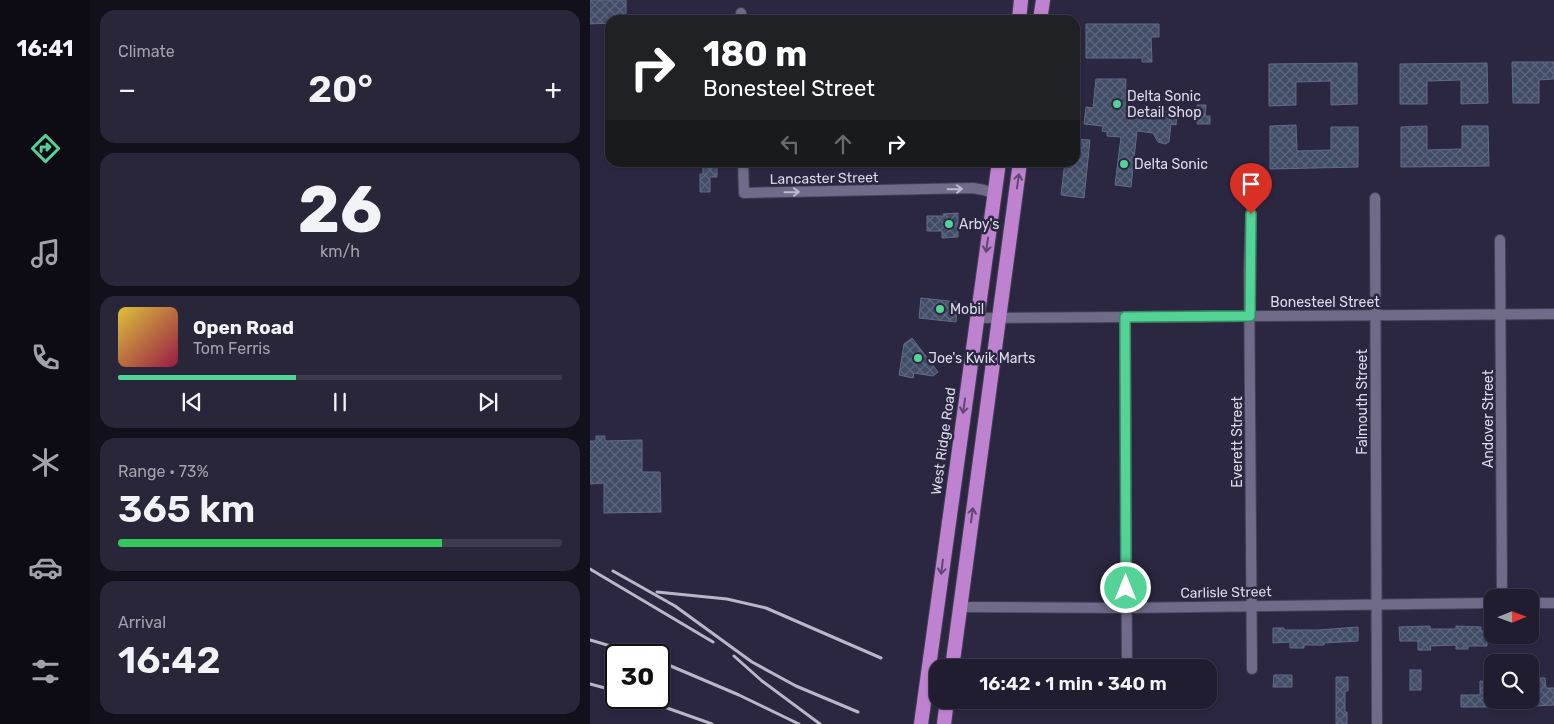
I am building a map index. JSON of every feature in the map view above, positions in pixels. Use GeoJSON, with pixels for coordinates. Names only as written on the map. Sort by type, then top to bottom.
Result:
{"type":"FeatureCollection","features":[{"type":"Feature","properties":{"kind":"highway"},"geometry":{"type":"LineString","coordinates":[[1020,15],[1021,0]]}},
{"type":"Feature","properties":{"kind":"highway"},"geometry":{"type":"LineString","coordinates":[[1041,15],[1043,0]]}},
{"type":"Feature","properties":{"kind":"highway","name":"West Ridge Road"},"geometry":{"type":"LineString","coordinates":[[921,724],[998,167]]}},
{"type":"Feature","properties":{"kind":"highway"},"geometry":{"type":"LineString","coordinates":[[953,659],[1019,167]]}},
{"type":"Feature","properties":{"kind":"highway"},"geometry":{"type":"LineString","coordinates":[[944,724],[946,709]]}},
{"type":"Feature","properties":{"kind":"street","name":"Lancaster Street"},"geometry":{"type":"LineString","coordinates":[[743,167],[744,193],[973,188],[995,194]]}},
{"type":"Feature","properties":{"kind":"street","name":"Falmouth Street"},"geometry":{"type":"LineString","coordinates":[[1375,198],[1378,724]]}},
{"type":"Feature","properties":{"kind":"street","name":"Everett Street"},"geometry":{"type":"LineString","coordinates":[[1251,214],[1252,669]]}},
{"type":"Feature","properties":{"kind":"street","name":"Andover Street"},"geometry":{"type":"LineString","coordinates":[[1500,240],[1502,314],[1502,589]]}},
{"type":"Feature","properties":{"kind":"street","name":"Bonesteel Street"},"geometry":{"type":"LineString","coordinates":[[977,318],[1554,314]]}},
{"type":"Feature","properties":{"kind":"street"},"geometry":{"type":"LineString","coordinates":[[1125,317],[1127,659]]}},
{"type":"Feature","properties":{"kind":"street"},"geometry":{"type":"LineString","coordinates":[[1539,603],[1554,603]]}},
{"type":"Feature","properties":{"kind":"street","name":"Carlisle Street"},"geometry":{"type":"LineString","coordinates":[[960,607],[1126,608],[1484,604]]}},
{"type":"Feature","properties":{"kind":"building"},"geometry":{"type":"Polygon","coordinates":[[[590,0],[626,0],[626,15],[605,15],[605,23],[590,24],[590,0]]]}},
{"type":"Feature","properties":{"kind":"building"},"geometry":{"type":"Polygon","coordinates":[[[1086,24],[1159,24],[1159,37],[1151,37],[1152,62],[1142,62],[1142,58],[1086,58],[1086,24]]]}},
{"type":"Feature","properties":{"kind":"building"},"geometry":{"type":"Polygon","coordinates":[[[1512,62],[1554,62],[1554,79],[1539,80],[1539,103],[1513,103],[1512,62]]]}},
{"type":"Feature","properties":{"kind":"building"},"geometry":{"type":"Polygon","coordinates":[[[1357,63],[1357,104],[1331,105],[1331,81],[1296,82],[1296,105],[1269,106],[1269,64],[1357,63]]]}},
{"type":"Feature","properties":{"kind":"building"},"geometry":{"type":"Polygon","coordinates":[[[1487,63],[1488,103],[1461,104],[1461,80],[1427,81],[1427,104],[1400,104],[1400,64],[1487,63]]]}},
{"type":"Feature","properties":{"kind":"building"},"geometry":{"type":"Polygon","coordinates":[[[1096,79],[1126,79],[1125,111],[1148,114],[1149,110],[1177,113],[1176,125],[1171,124],[1169,142],[1165,144],[1158,142],[1153,133],[1137,131],[1131,187],[1115,185],[1121,137],[1107,136],[1107,132],[1102,131],[1103,126],[1084,124],[1086,107],[1093,108],[1096,79]]]}},
{"type":"Feature","properties":{"kind":"building"},"geometry":{"type":"Polygon","coordinates":[[[1197,105],[1206,105],[1205,116],[1210,116],[1210,124],[1197,124],[1197,105]]]}},
{"type":"Feature","properties":{"kind":"building"},"geometry":{"type":"Polygon","coordinates":[[[1296,125],[1297,151],[1331,150],[1331,127],[1358,127],[1358,167],[1270,169],[1270,126],[1296,125]]]}},
{"type":"Feature","properties":{"kind":"building"},"geometry":{"type":"Polygon","coordinates":[[[1427,126],[1427,150],[1462,149],[1462,126],[1488,126],[1489,166],[1401,167],[1401,127],[1427,126]]]}},
{"type":"Feature","properties":{"kind":"building"},"geometry":{"type":"Polygon","coordinates":[[[1080,139],[1090,140],[1084,198],[1061,195],[1064,167],[1080,167],[1080,139]]]}},
{"type":"Feature","properties":{"kind":"building"},"geometry":{"type":"Polygon","coordinates":[[[703,167],[717,167],[717,177],[710,177],[710,192],[700,192],[700,174],[703,174],[703,167]]]}},
{"type":"Feature","properties":{"kind":"building"},"geometry":{"type":"Polygon","coordinates":[[[958,213],[958,237],[942,238],[942,231],[927,231],[927,216],[944,216],[943,214],[958,213]]]}},
{"type":"Feature","properties":{"kind":"building"},"geometry":{"type":"Polygon","coordinates":[[[921,298],[958,302],[956,322],[919,318],[921,298]]]}},
{"type":"Feature","properties":{"kind":"building"},"geometry":{"type":"Polygon","coordinates":[[[912,338],[938,372],[933,376],[914,373],[913,378],[899,375],[904,344],[912,338]]]}},
{"type":"Feature","properties":{"kind":"building"},"geometry":{"type":"Polygon","coordinates":[[[596,436],[605,436],[605,441],[642,440],[642,472],[660,472],[661,512],[604,513],[604,483],[590,484],[590,441],[596,441],[596,436]]]}},
{"type":"Feature","properties":{"kind":"building"},"geometry":{"type":"Polygon","coordinates":[[[1430,626],[1430,629],[1456,629],[1456,626],[1481,627],[1481,631],[1484,631],[1484,644],[1487,644],[1487,646],[1468,646],[1468,649],[1456,649],[1456,645],[1430,646],[1431,650],[1418,650],[1418,641],[1400,641],[1399,627],[1430,626]]]}},
{"type":"Feature","properties":{"kind":"building"},"geometry":{"type":"Polygon","coordinates":[[[1358,627],[1358,641],[1304,645],[1304,648],[1290,648],[1290,642],[1273,643],[1273,628],[1284,628],[1284,630],[1318,630],[1358,627]]]}},
{"type":"Feature","properties":{"kind":"building"},"geometry":{"type":"Polygon","coordinates":[[[1410,670],[1421,670],[1421,690],[1410,690],[1410,670]]]}},
{"type":"Feature","properties":{"kind":"building"},"geometry":{"type":"Polygon","coordinates":[[[1274,675],[1292,675],[1292,687],[1273,687],[1274,675]]]}},
{"type":"Feature","properties":{"kind":"building"},"geometry":{"type":"Polygon","coordinates":[[[1336,677],[1348,677],[1348,691],[1345,691],[1347,724],[1336,724],[1336,677]]]}},
{"type":"Feature","properties":{"kind":"building"},"geometry":{"type":"Polygon","coordinates":[[[1539,678],[1545,678],[1546,688],[1554,688],[1554,705],[1539,706],[1539,678]]]}},
{"type":"Feature","properties":{"kind":"building"},"geometry":{"type":"Polygon","coordinates":[[[1480,681],[1484,681],[1484,707],[1461,707],[1461,695],[1480,695],[1480,681]]]}},
{"type":"Feature","properties":{"kind":"railway"},"geometry":{"type":"LineString","coordinates":[[590,569],[713,642]]}},
{"type":"Feature","properties":{"kind":"railway"},"geometry":{"type":"LineString","coordinates":[[613,571],[675,606],[752,662],[796,686],[858,712]]}},
{"type":"Feature","properties":{"kind":"railway"},"geometry":{"type":"LineString","coordinates":[[657,592],[727,599],[766,608],[881,658]]}},
{"type":"Feature","properties":{"kind":"railway"},"geometry":{"type":"LineString","coordinates":[[590,640],[605,644]]}},
{"type":"Feature","properties":{"kind":"railway"},"geometry":{"type":"LineString","coordinates":[[734,656],[762,681],[820,724]]}},
{"type":"Feature","properties":{"kind":"railway"},"geometry":{"type":"LineString","coordinates":[[670,666],[739,695],[799,724]]}},
{"type":"Feature","properties":{"kind":"railway"},"geometry":{"type":"LineString","coordinates":[[590,684],[605,688]]}},
{"type":"Feature","properties":{"kind":"railway"},"geometry":{"type":"LineString","coordinates":[[670,709],[712,724]]}},
{"type":"Feature","properties":{"kind":"place","name":"Delta Sonic Detail Shop"},"geometry":{"type":"Point","coordinates":[1117,104]}},
{"type":"Feature","properties":{"kind":"place","name":"Delta Sonic"},"geometry":{"type":"Point","coordinates":[1124,164]}},
{"type":"Feature","properties":{"kind":"place","name":"Arby's"},"geometry":{"type":"Point","coordinates":[949,224]}},
{"type":"Feature","properties":{"kind":"place","name":"Mobil"},"geometry":{"type":"Point","coordinates":[940,309]}},
{"type":"Feature","properties":{"kind":"place","name":"Joe's Kwik Marts"},"geometry":{"type":"Point","coordinates":[918,358]}},
{"type":"Feature","properties":{"kind":"route"},"geometry":{"type":"LineString","coordinates":[[1126,588],[1125,317],[1250,316],[1251,214]]}}]}
